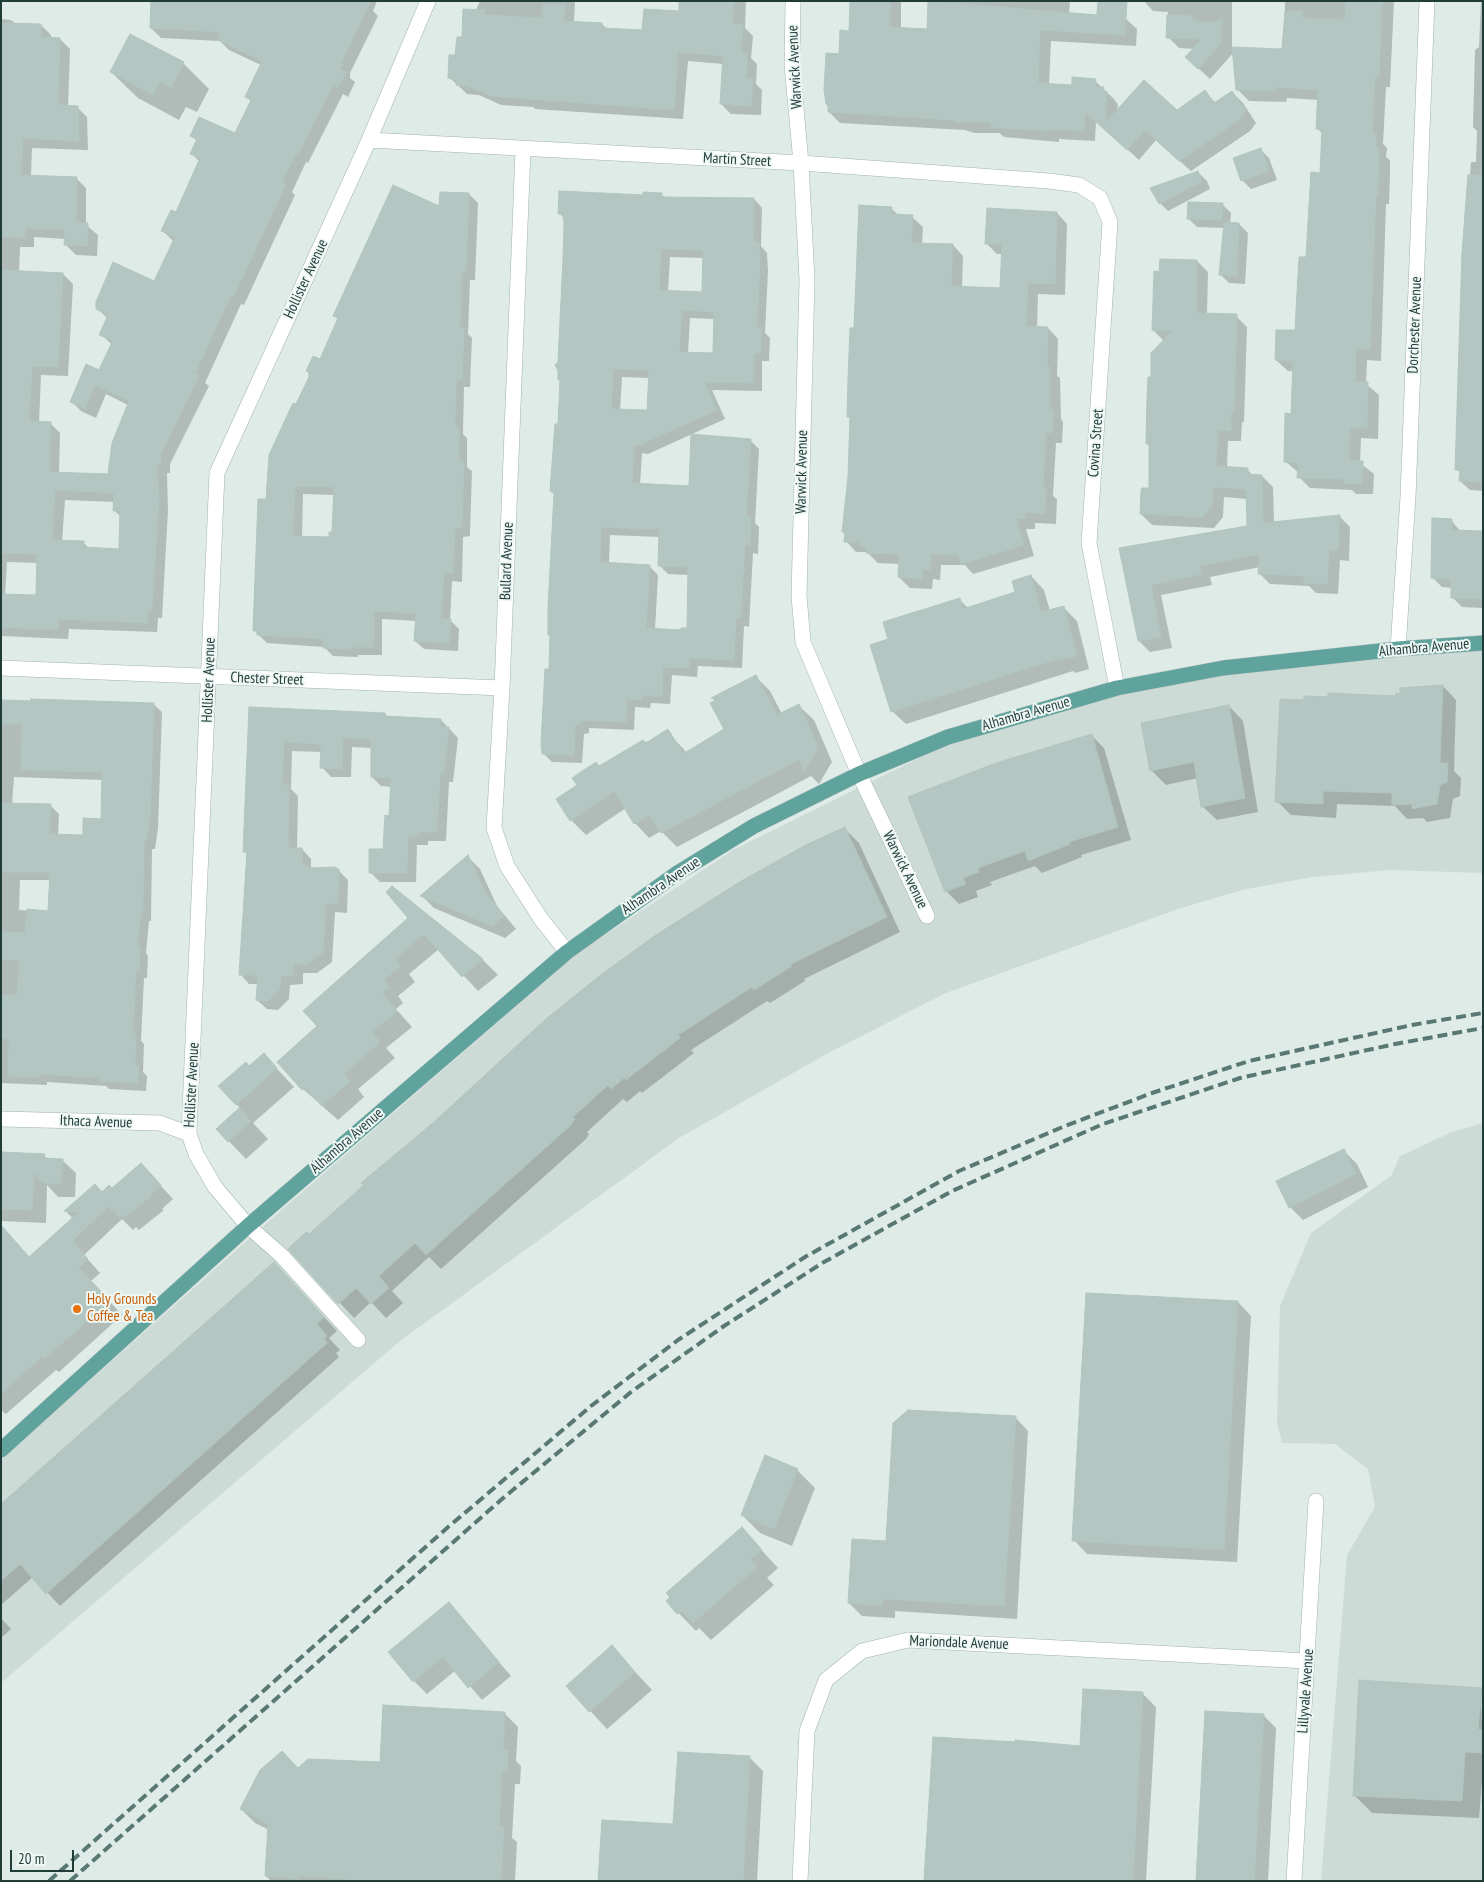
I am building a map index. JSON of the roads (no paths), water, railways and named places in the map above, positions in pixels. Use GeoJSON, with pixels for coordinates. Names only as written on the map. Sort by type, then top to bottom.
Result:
{"type":"FeatureCollection","features":[{"type":"Feature","properties":{"kind":"main road","name":"Alhambra Avenue"},"geometry":{"type":"LineString","coordinates":[[1,1450],[248,1226],[567,952],[676,874],[754,826],[859,774],[948,737],[1117,688],[1223,668],[1398,649],[1483,643]]}},
{"type":"Feature","properties":{"kind":"street","name":"Hollister Avenue"},"geometry":{"type":"LineString","coordinates":[[358,1340],[282,1256],[248,1226],[215,1187],[196,1154],[189,1134],[210,677],[217,473],[369,140],[428,1]]}},
{"type":"Feature","properties":{"kind":"street","name":"Warwick Avenue"},"geometry":{"type":"LineString","coordinates":[[792,1],[792,65],[801,163],[807,280],[799,596],[803,642],[859,774],[927,916]]}},
{"type":"Feature","properties":{"kind":"street","name":"Dorchester Avenue"},"geometry":{"type":"LineString","coordinates":[[1398,649],[1408,497],[1427,1]]}},
{"type":"Feature","properties":{"kind":"street","name":"Martin Street"},"geometry":{"type":"LineString","coordinates":[[369,140],[523,150],[801,163],[1056,182],[1080,185],[1100,198]]}},
{"type":"Feature","properties":{"kind":"street","name":"Bullard Avenue"},"geometry":{"type":"LineString","coordinates":[[523,150],[502,688],[494,828],[507,866],[541,919],[567,952]]}},
{"type":"Feature","properties":{"kind":"street","name":"Covina Street"},"geometry":{"type":"LineString","coordinates":[[1100,198],[1110,222],[1090,543],[1117,688]]}},
{"type":"Feature","properties":{"kind":"street","name":"Chester Street"},"geometry":{"type":"LineString","coordinates":[[1,668],[502,688]]}},
{"type":"Feature","properties":{"kind":"street","name":"Ithaca Avenue"},"geometry":{"type":"LineString","coordinates":[[1,1119],[160,1124],[189,1134]]}},
{"type":"Feature","properties":{"kind":"street","name":"Lillyvale Avenue"},"geometry":{"type":"LineString","coordinates":[[1294,1881],[1316,1501]]}},
{"type":"Feature","properties":{"kind":"street","name":"Mariondale Avenue"},"geometry":{"type":"LineString","coordinates":[[800,1881],[807,1731],[826,1680],[862,1651],[908,1640],[1307,1661]]}},
{"type":"Feature","properties":{"kind":"railway"},"geometry":{"type":"LineString","coordinates":[[49,1881],[447,1528],[591,1406],[678,1340],[805,1257],[959,1171],[1065,1126],[1152,1093],[1249,1061],[1412,1025],[1483,1013]]}},
{"type":"Feature","properties":{"kind":"railway"},"geometry":{"type":"LineString","coordinates":[[70,1881],[502,1499],[631,1392],[724,1326],[824,1262],[952,1191],[1103,1124],[1240,1078],[1395,1044],[1483,1028]]}},
{"type":"Feature","properties":{"kind":"place","name":"Holy Grounds Coffee & Tea"},"geometry":{"type":"Point","coordinates":[77,1309]}}]}
